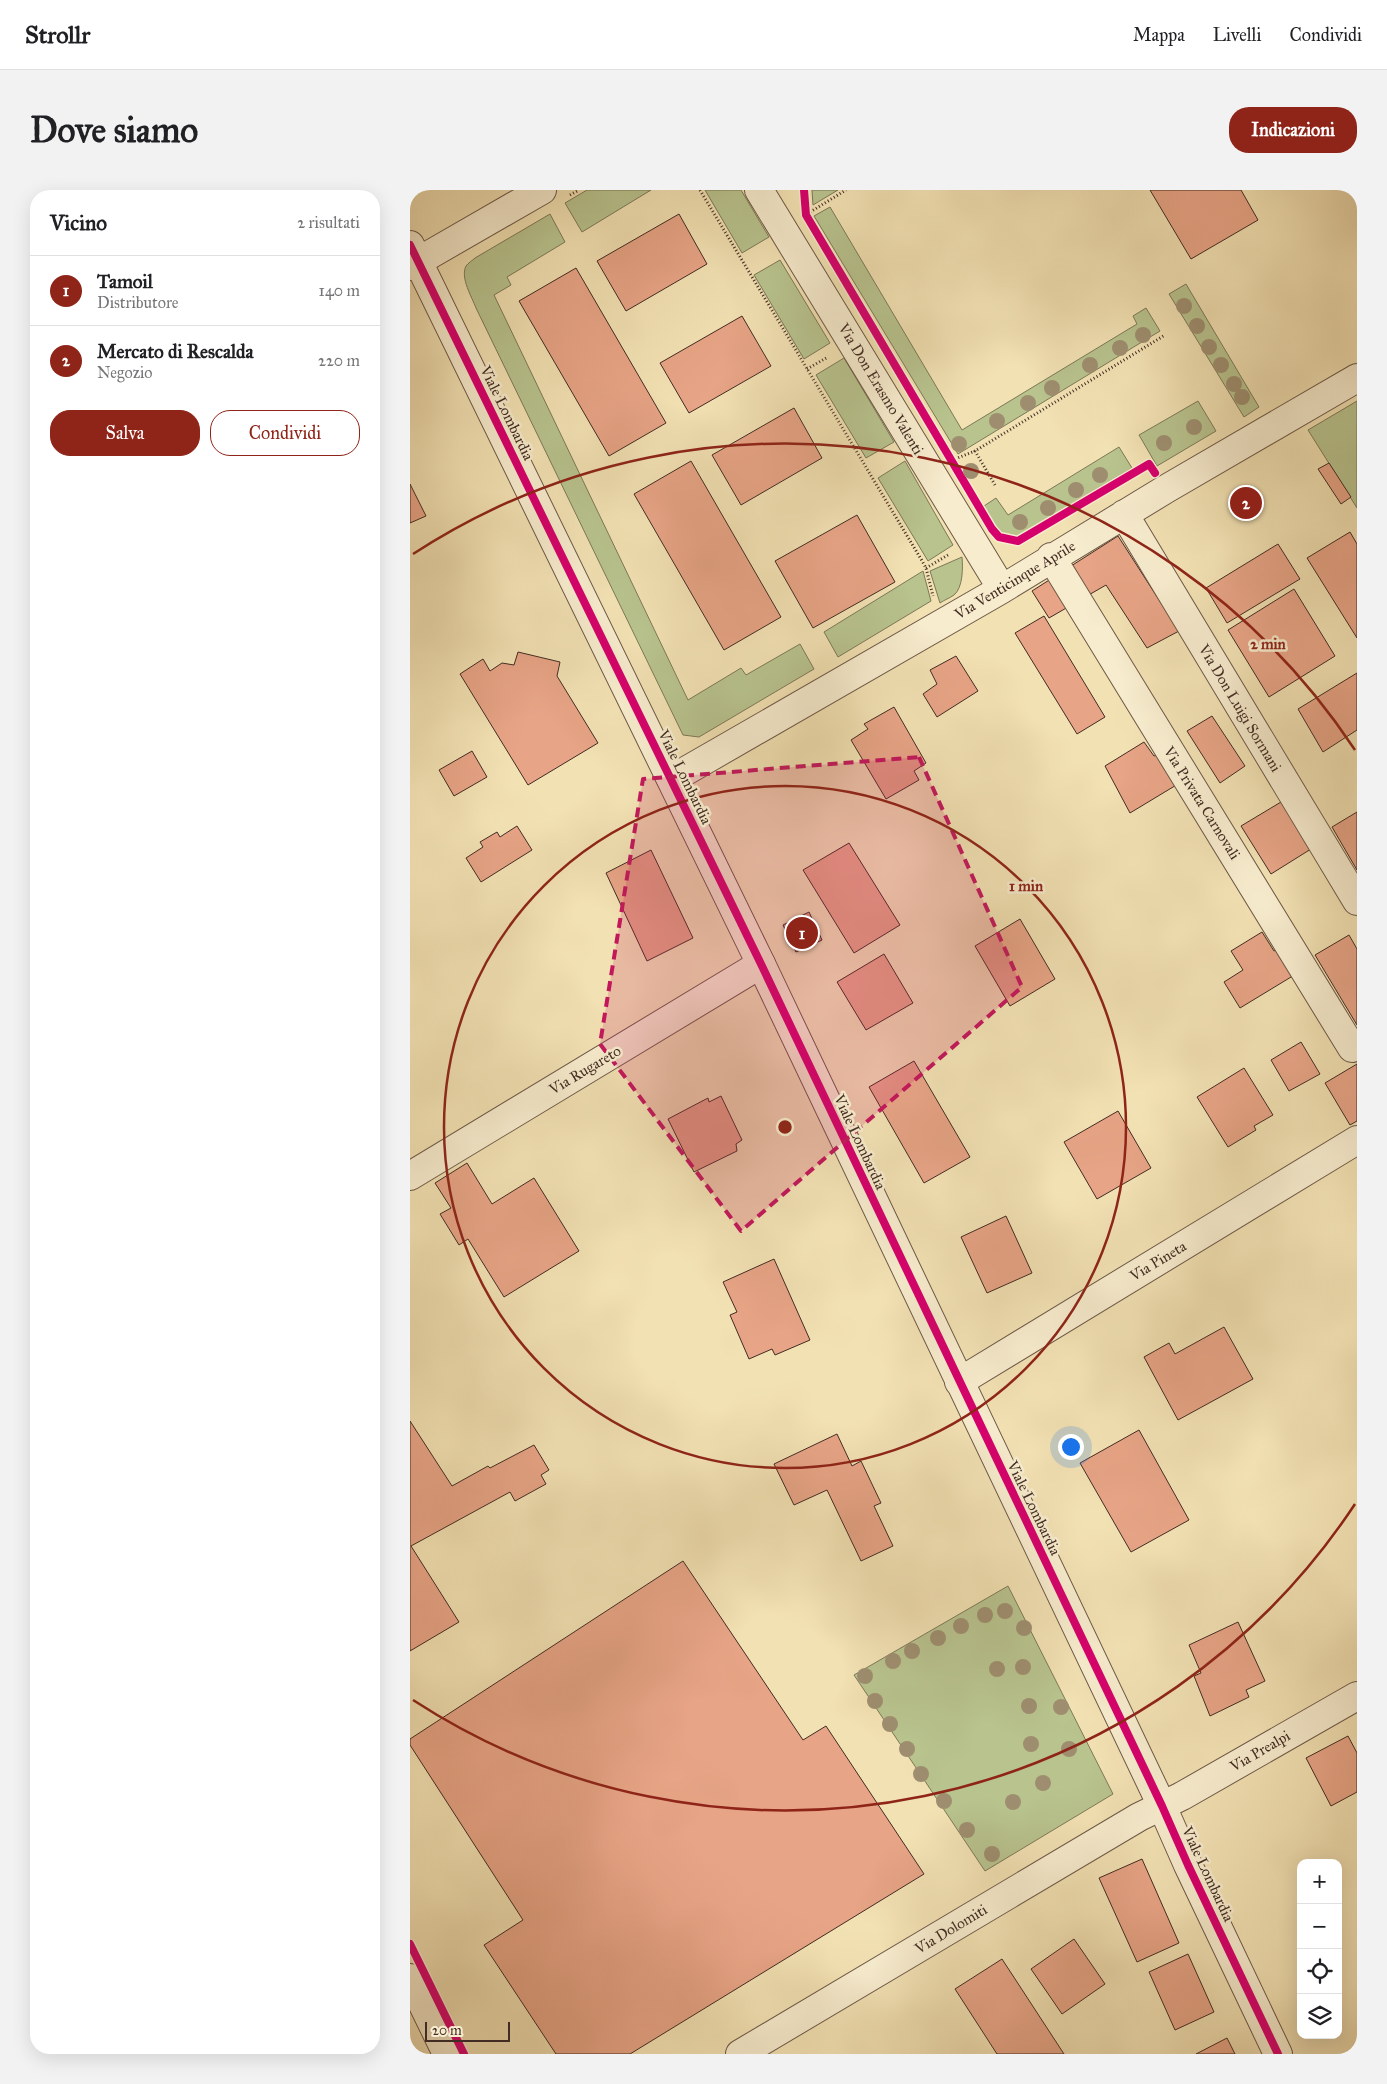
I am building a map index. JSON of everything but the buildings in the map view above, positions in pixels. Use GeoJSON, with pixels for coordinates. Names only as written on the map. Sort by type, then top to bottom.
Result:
{"type":"FeatureCollection","features":[{"type":"Feature","properties":{"kind":"street","name":"Via Don Erasmo Valenti"},"geometry":{"type":"LineString","coordinates":[[759,190],[1002,589]]}},
{"type":"Feature","properties":{"kind":"street"},"geometry":{"type":"LineString","coordinates":[[412,258],[552,195]]}},
{"type":"Feature","properties":{"kind":"street","name":"Viale Lombardia"},"geometry":{"type":"LineString","coordinates":[[412,258],[761,964],[1278,2054]]}},
{"type":"Feature","properties":{"kind":"street","name":"Via Venticinque Aprile"},"geometry":{"type":"LineString","coordinates":[[670,777],[692,767],[1002,589],[1051,557],[1357,378]]}},
{"type":"Feature","properties":{"kind":"street","name":"Via Don Luigi Sormani"},"geometry":{"type":"LineString","coordinates":[[1124,514],[1357,901]]}},
{"type":"Feature","properties":{"kind":"street","name":"Via Privata Carnovali"},"geometry":{"type":"LineString","coordinates":[[1051,557],[1352,1048]]}},
{"type":"Feature","properties":{"kind":"street","name":"Via Rugareto"},"geometry":{"type":"LineString","coordinates":[[410,1176],[761,964]]}},
{"type":"Feature","properties":{"kind":"street","name":"Via Pineta"},"geometry":{"type":"LineString","coordinates":[[959,1382],[1357,1140]]}},
{"type":"Feature","properties":{"kind":"street","name":"Via Prealpi"},"geometry":{"type":"LineString","coordinates":[[1162,1806],[1357,1696]]}},
{"type":"Feature","properties":{"kind":"street","name":"Via Dolomiti"},"geometry":{"type":"LineString","coordinates":[[740,2054],[1139,1817],[1162,1806]]}},
{"type":"Feature","properties":{"kind":"street"},"geometry":{"type":"LineString","coordinates":[[410,1978],[448,2054]]}},
{"type":"Feature","properties":{"kind":"path"},"geometry":{"type":"LineString","coordinates":[[552,195],[579,190]]}},
{"type":"Feature","properties":{"kind":"path"},"geometry":{"type":"LineString","coordinates":[[700,190],[921,559],[926,568],[935,603]]}},
{"type":"Feature","properties":{"kind":"path"},"geometry":{"type":"LineString","coordinates":[[812,223],[804,213],[846,190]]}},
{"type":"Feature","properties":{"kind":"path"},"geometry":{"type":"LineString","coordinates":[[948,452],[955,464],[1164,335]]}},
{"type":"Feature","properties":{"kind":"path"},"geometry":{"type":"LineString","coordinates":[[975,451],[995,485]]}},
{"type":"Feature","properties":{"kind":"highlighted area"},"geometry":{"type":"Polygon","coordinates":[[[919,757],[1022,987],[741,1231],[600,1044],[643,779],[919,757]]]}},
{"type":"Feature","properties":{"kind":"green space"},"geometry":{"type":"Polygon","coordinates":[[[587,190],[651,190],[582,232],[565,203],[587,190]]]}},
{"type":"Feature","properties":{"kind":"green space"},"geometry":{"type":"Polygon","coordinates":[[[705,190],[741,190],[769,237],[742,253],[705,190]]]}},
{"type":"Feature","properties":{"kind":"green space"},"geometry":{"type":"Polygon","coordinates":[[[812,190],[838,190],[813,205],[812,190]]]}},
{"type":"Feature","properties":{"kind":"green space"},"geometry":{"type":"Polygon","coordinates":[[[830,207],[962,430],[1137,324],[1133,316],[1146,308],[1160,331],[958,454],[814,216],[830,207]]]}},
{"type":"Feature","properties":{"kind":"green space"},"geometry":{"type":"Polygon","coordinates":[[[550,214],[565,242],[507,277],[511,285],[494,295],[688,700],[741,668],[746,675],[800,644],[814,669],[699,737],[683,735],[465,282],[466,266],[475,258],[550,214]]]}},
{"type":"Feature","properties":{"kind":"green space"},"geometry":{"type":"Polygon","coordinates":[[[780,260],[830,343],[804,359],[754,275],[780,260]]]}},
{"type":"Feature","properties":{"kind":"green space"},"geometry":{"type":"Polygon","coordinates":[[[1186,284],[1259,407],[1244,417],[1169,294],[1186,284]]]}},
{"type":"Feature","properties":{"kind":"green space"},"geometry":{"type":"Polygon","coordinates":[[[844,358],[894,442],[866,458],[816,375],[844,358]]]}},
{"type":"Feature","properties":{"kind":"green space"},"geometry":{"type":"Polygon","coordinates":[[[1198,401],[1216,431],[1157,466],[1139,435],[1198,401]]]}},
{"type":"Feature","properties":{"kind":"green space"},"geometry":{"type":"Polygon","coordinates":[[[1357,401],[1357,508],[1308,430],[1357,401]]]}},
{"type":"Feature","properties":{"kind":"green space"},"geometry":{"type":"Polygon","coordinates":[[[1119,447],[1132,468],[1014,538],[999,533],[984,506],[996,498],[1008,515],[1119,447]]]}},
{"type":"Feature","properties":{"kind":"green space"},"geometry":{"type":"Polygon","coordinates":[[[905,461],[953,545],[928,561],[878,478],[905,461]]]}},
{"type":"Feature","properties":{"kind":"green space"},"geometry":{"type":"Polygon","coordinates":[[[962,557],[961,583],[959,588],[954,595],[940,603],[930,571],[962,557]]]}},
{"type":"Feature","properties":{"kind":"green space"},"geometry":{"type":"Polygon","coordinates":[[[923,571],[931,601],[838,657],[824,632],[923,571]]]}},
{"type":"Feature","properties":{"kind":"green space"},"geometry":{"type":"Polygon","coordinates":[[[1008,1586],[1113,1794],[985,1871],[854,1675],[1008,1586]]]}},
{"type":"Feature","properties":{"kind":"cycle path"},"geometry":{"type":"LineString","coordinates":[[804,190],[806,215],[992,529],[999,537],[1018,541],[1149,464],[1155,473]]}},
{"type":"Feature","properties":{"kind":"cycle path"},"geometry":{"type":"LineString","coordinates":[[410,245],[761,964],[1278,2054]]}},
{"type":"Feature","properties":{"kind":"cycle path"},"geometry":{"type":"LineString","coordinates":[[410,1944],[464,2054]]}},
{"type":"Feature","properties":{"kind":"place","name":"Mercato di Rescalda"},"geometry":{"type":"Point","coordinates":[1246,503]}},
{"type":"Feature","properties":{"kind":"place","name":"Tamoil"},"geometry":{"type":"Point","coordinates":[802,933]}}]}
